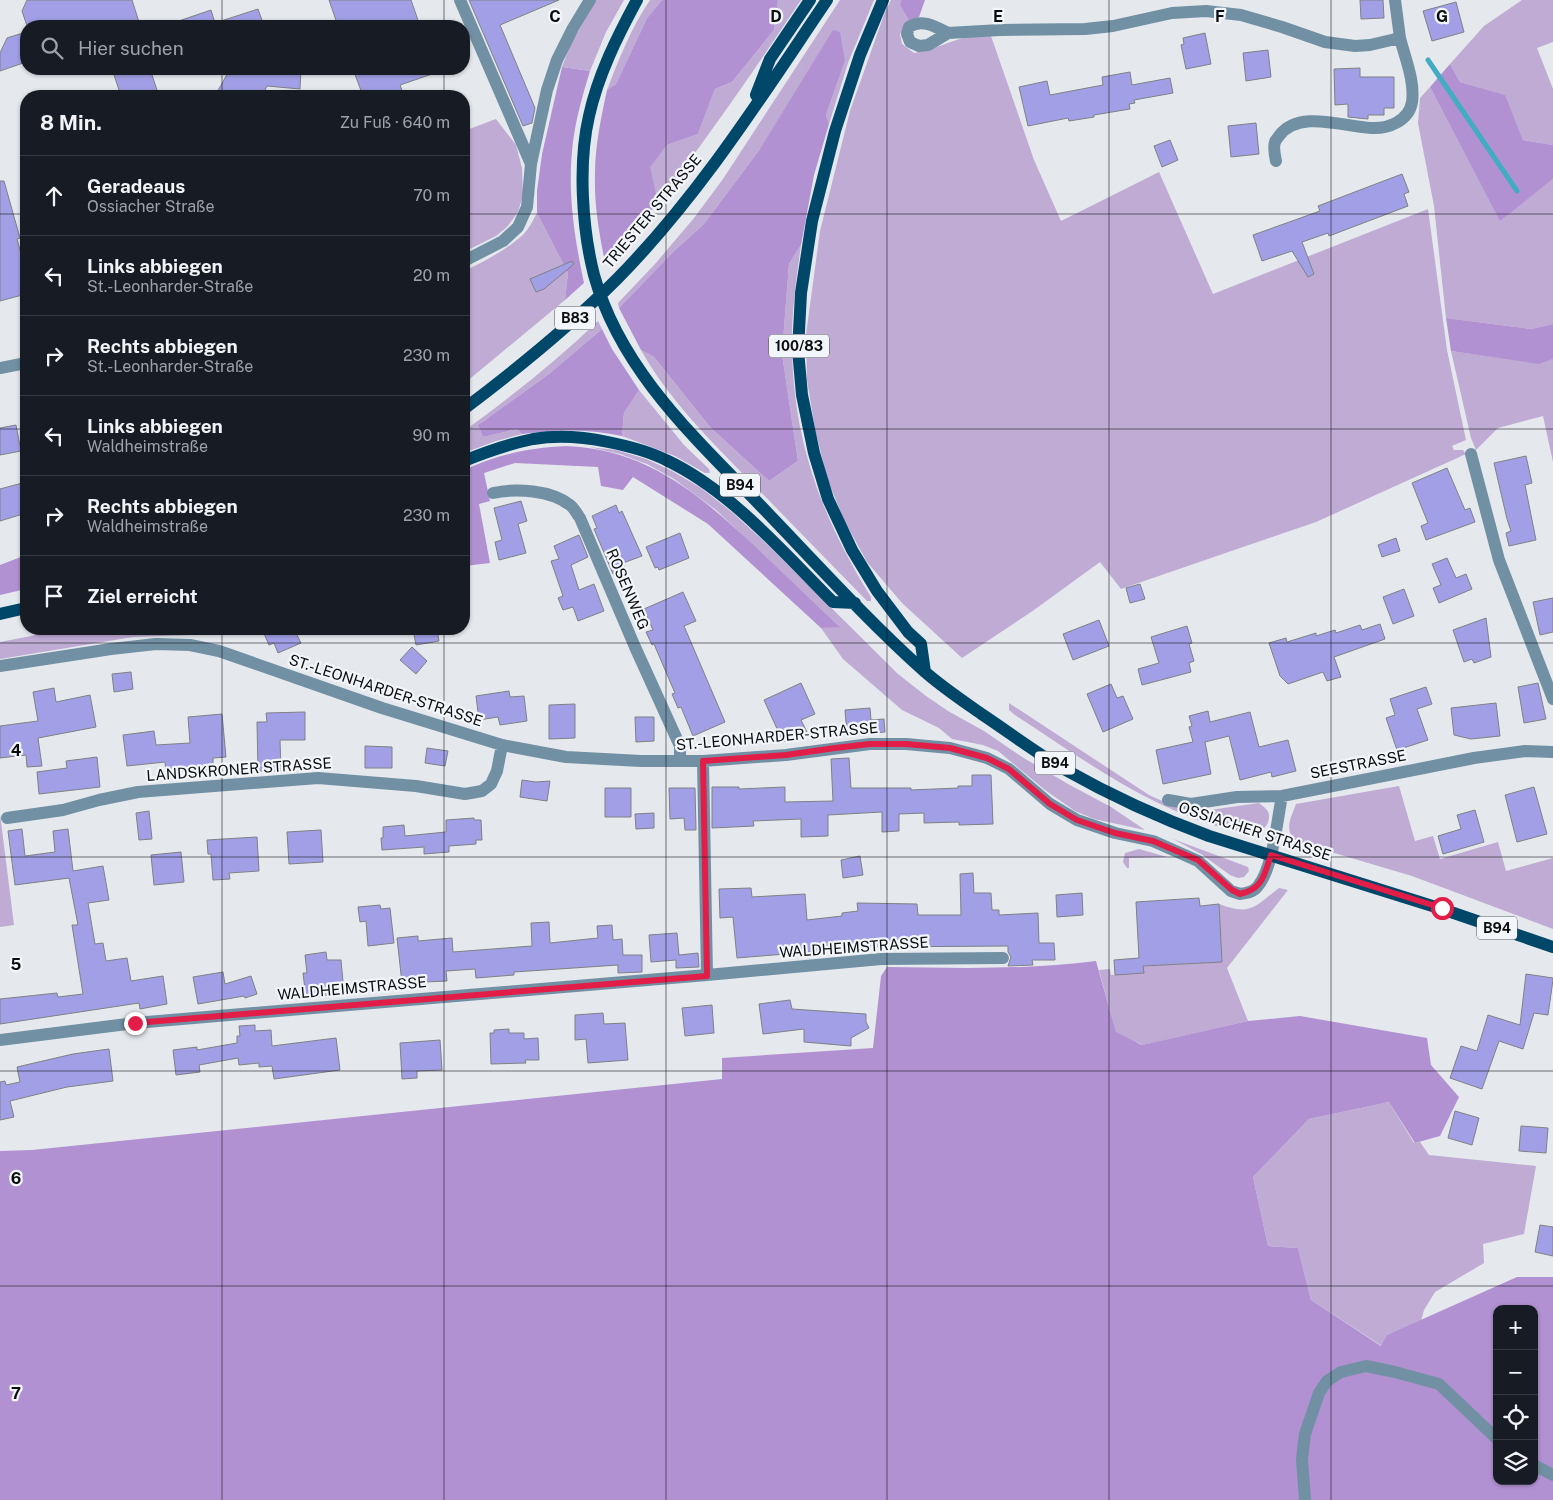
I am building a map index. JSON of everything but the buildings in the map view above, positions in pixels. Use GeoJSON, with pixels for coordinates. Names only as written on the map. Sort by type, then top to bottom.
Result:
{"type":"FeatureCollection","features":[{"type":"Feature","properties":{"kind":"main road","name":"B94"},"geometry":{"type":"LineString","coordinates":[[637,0],[602,74],[589,117],[584,159],[584,204],[587,239],[594,275],[604,303],[632,360],[653,391],[684,427],[855,604]]}},
{"type":"Feature","properties":{"kind":"main road"},"geometry":{"type":"LineString","coordinates":[[746,118],[770,59],[810,0]]}},
{"type":"Feature","properties":{"kind":"main road","name":"TRIESTER STRASSE"},"geometry":{"type":"LineString","coordinates":[[470,404],[520,366],[617,279],[698,186],[827,0]]}},
{"type":"Feature","properties":{"kind":"main road","name":"100/83"},"geometry":{"type":"LineString","coordinates":[[883,0],[860,54],[835,131],[812,221],[801,293],[798,350],[802,394],[814,453],[828,499],[852,550],[877,591],[908,632],[921,644],[925,672]]}},
{"type":"Feature","properties":{"kind":"main road"},"geometry":{"type":"LineString","coordinates":[[470,459],[494,449],[533,439],[592,438],[629,446],[666,460],[704,483],[764,534],[833,602],[855,604]]}},
{"type":"Feature","properties":{"kind":"main road","name":"OSSIACHER STRASSE"},"geometry":{"type":"LineString","coordinates":[[855,604],[925,672],[954,694],[1064,769],[1132,803],[1177,824],[1442,908],[1553,947]]}},
{"type":"Feature","properties":{"kind":"main road"},"geometry":{"type":"LineString","coordinates":[[0,614],[20,609]]}},
{"type":"Feature","properties":{"kind":"street"},"geometry":{"type":"LineString","coordinates":[[460,0],[469,20]]}},
{"type":"Feature","properties":{"kind":"street"},"geometry":{"type":"LineString","coordinates":[[470,258],[503,241],[518,227],[527,207],[531,164],[557,60],[590,0]]}},
{"type":"Feature","properties":{"kind":"street"},"geometry":{"type":"LineString","coordinates":[[1276,161],[1275,142],[1284,129],[1295,124],[1330,122],[1371,128],[1399,122],[1407,114],[1412,103],[1411,80],[1400,38],[1395,0]]}},
{"type":"Feature","properties":{"kind":"street"},"geometry":{"type":"LineString","coordinates":[[948,34],[1000,30],[1085,29],[1113,26],[1172,13],[1206,12],[1241,15],[1282,26],[1325,42],[1355,46],[1370,45],[1400,38]]}},
{"type":"Feature","properties":{"kind":"street"},"geometry":{"type":"LineString","coordinates":[[470,23],[531,164]]}},
{"type":"Feature","properties":{"kind":"street"},"geometry":{"type":"LineString","coordinates":[[0,368],[20,364]]}},
{"type":"Feature","properties":{"kind":"street"},"geometry":{"type":"LineString","coordinates":[[1471,454],[1499,560],[1553,699]]}},
{"type":"Feature","properties":{"kind":"street","name":"ROSENWEG"},"geometry":{"type":"LineString","coordinates":[[493,493],[508,490],[530,491],[555,498],[570,505],[580,518],[680,746],[680,761]]}},
{"type":"Feature","properties":{"kind":"street","name":"ST.-LEONHARDER-STRASSE"},"geometry":{"type":"LineString","coordinates":[[0,666],[156,644],[190,645],[219,651],[382,708],[502,745],[566,757],[641,761],[703,761],[786,755],[870,744],[906,744],[950,748],[987,758],[1009,769],[1050,804],[1077,820],[1115,833],[1153,841],[1198,860],[1232,890],[1240,894],[1256,888],[1263,878],[1271,855],[1282,796]]}},
{"type":"Feature","properties":{"kind":"street","name":"LANDSKRONER STRASSE"},"geometry":{"type":"LineString","coordinates":[[8,818],[63,810],[138,792],[318,778],[416,786],[465,794],[482,791],[491,784],[497,771],[502,745]]}},
{"type":"Feature","properties":{"kind":"street","name":"SEESTRASSE"},"geometry":{"type":"LineString","coordinates":[[1168,800],[1191,804],[1238,797],[1282,796],[1474,758],[1525,750],[1553,752]]}},
{"type":"Feature","properties":{"kind":"street"},"geometry":{"type":"LineString","coordinates":[[703,761],[707,976]]}},
{"type":"Feature","properties":{"kind":"street","name":"WALDHEIMSTRASSE"},"geometry":{"type":"LineString","coordinates":[[0,1040],[135,1023],[707,976],[881,959],[1003,958]]}},
{"type":"Feature","properties":{"kind":"street"},"geometry":{"type":"LineString","coordinates":[[1306,1500],[1302,1459],[1305,1434],[1319,1393],[1327,1381],[1341,1372],[1366,1366],[1439,1384],[1493,1435]]}},
{"type":"Feature","properties":{"kind":"street"},"geometry":{"type":"LineString","coordinates":[[1538,1467],[1553,1475]]}},
{"type":"Feature","properties":{"kind":"shaded area"},"geometry":{"type":"Polygon","coordinates":[[[596,0],[624,0],[606,32],[590,71],[562,67],[570,46],[596,0]]]}},
{"type":"Feature","properties":{"kind":"shaded area"},"geometry":{"type":"Polygon","coordinates":[[[650,0],[662,0],[647,18],[616,84],[607,90],[631,33],[650,0]]]}},
{"type":"Feature","properties":{"kind":"shaded area"},"geometry":{"type":"Polygon","coordinates":[[[662,0],[778,0],[774,30],[732,82],[715,89],[698,134],[667,145],[650,167],[658,202],[632,235],[605,262],[597,218],[595,163],[607,90],[616,84],[647,18],[662,0]]]}},
{"type":"Feature","properties":{"kind":"shaded area"},"geometry":{"type":"Polygon","coordinates":[[[778,0],[801,0],[731,102],[658,202],[649,167],[667,145],[698,134],[715,89],[732,82],[774,30],[778,0]]]}},
{"type":"Feature","properties":{"kind":"shaded area"},"geometry":{"type":"Polygon","coordinates":[[[840,0],[874,0],[848,63],[829,124],[826,115],[845,61],[760,149],[704,224],[673,252],[619,308],[618,303],[655,264],[694,218],[723,179],[840,0]]]}},
{"type":"Feature","properties":{"kind":"shaded area"},"geometry":{"type":"Polygon","coordinates":[[[891,0],[901,0],[900,5],[909,21],[900,34],[902,44],[914,53],[963,38],[991,36],[1034,160],[1061,221],[1159,172],[1213,294],[1428,209],[1447,350],[1466,440],[1452,446],[1454,450],[1463,450],[1466,454],[1316,522],[1121,589],[1100,562],[1034,610],[962,658],[902,603],[867,562],[844,520],[827,478],[815,429],[807,380],[806,335],[820,231],[850,111],[891,0]]]}},
{"type":"Feature","properties":{"kind":"shaded area"},"geometry":{"type":"Polygon","coordinates":[[[901,0],[925,0],[919,17],[909,21],[900,5],[901,0]]]}},
{"type":"Feature","properties":{"kind":"shaded area"},"geometry":{"type":"Polygon","coordinates":[[[1522,0],[1553,0],[1553,42],[1537,48],[1553,89],[1553,145],[1523,140],[1504,95],[1460,82],[1450,64],[1484,26],[1522,0]]]}},
{"type":"Feature","properties":{"kind":"shaded area"},"geometry":{"type":"Polygon","coordinates":[[[833,30],[840,32],[845,61],[826,115],[829,124],[814,175],[801,245],[789,264],[782,354],[798,461],[769,481],[710,427],[654,357],[641,350],[619,308],[673,252],[704,224],[760,149],[833,30]]]}},
{"type":"Feature","properties":{"kind":"shaded area"},"geometry":{"type":"Polygon","coordinates":[[[1450,64],[1460,82],[1505,95],[1523,140],[1553,145],[1553,179],[1500,221],[1430,87],[1450,64]]]}},
{"type":"Feature","properties":{"kind":"shaded area"},"geometry":{"type":"Polygon","coordinates":[[[562,67],[590,71],[574,133],[571,160],[572,213],[584,283],[565,300],[568,273],[537,213],[537,191],[542,154],[562,67]]]}},
{"type":"Feature","properties":{"kind":"shaded area"},"geometry":{"type":"Polygon","coordinates":[[[1430,87],[1500,220],[1553,179],[1553,324],[1531,329],[1446,318],[1434,206],[1418,123],[1420,98],[1430,87]]]}},
{"type":"Feature","properties":{"kind":"shaded area"},"geometry":{"type":"Polygon","coordinates":[[[496,119],[516,145],[522,168],[523,195],[518,212],[507,227],[496,236],[470,249],[470,129],[496,119]]]}},
{"type":"Feature","properties":{"kind":"shaded area"},"geometry":{"type":"Polygon","coordinates":[[[537,213],[568,273],[565,300],[470,379],[470,268],[507,247],[522,235],[537,213]]]}},
{"type":"Feature","properties":{"kind":"shaded area"},"geometry":{"type":"Polygon","coordinates":[[[801,245],[792,325],[794,385],[798,418],[814,480],[825,510],[871,597],[871,601],[867,601],[705,435],[664,386],[641,350],[654,357],[710,427],[769,481],[798,461],[782,354],[789,264],[801,245]]]}},
{"type":"Feature","properties":{"kind":"shaded area"},"geometry":{"type":"Polygon","coordinates":[[[1446,318],[1531,329],[1553,324],[1553,359],[1539,364],[1451,351],[1446,318]]]}},
{"type":"Feature","properties":{"kind":"shaded area"},"geometry":{"type":"Polygon","coordinates":[[[598,321],[602,329],[549,374],[478,425],[483,437],[517,429],[522,434],[470,451],[470,427],[566,350],[598,321]]]}},
{"type":"Feature","properties":{"kind":"shaded area"},"geometry":{"type":"Polygon","coordinates":[[[602,329],[612,349],[639,390],[624,413],[622,436],[572,430],[522,434],[517,429],[483,437],[478,425],[549,374],[602,329]]]}},
{"type":"Feature","properties":{"kind":"shaded area"},"geometry":{"type":"Polygon","coordinates":[[[1451,351],[1539,363],[1553,359],[1553,462],[1543,416],[1498,428],[1476,450],[1471,438],[1451,351]]]}},
{"type":"Feature","properties":{"kind":"shaded area"},"geometry":{"type":"Polygon","coordinates":[[[639,390],[684,445],[709,469],[710,473],[705,473],[675,456],[622,436],[624,413],[639,390]]]}},
{"type":"Feature","properties":{"kind":"shaded area"},"geometry":{"type":"Polygon","coordinates":[[[566,446],[596,449],[623,456],[649,466],[672,479],[738,530],[840,627],[821,628],[708,524],[633,477],[623,490],[601,486],[598,467],[515,463],[484,473],[490,501],[479,504],[490,563],[470,565],[470,468],[489,460],[539,448],[566,446]]]}},
{"type":"Feature","properties":{"kind":"shaded area"},"geometry":{"type":"Polygon","coordinates":[[[589,447],[616,450],[646,459],[672,471],[701,488],[733,513],[771,548],[898,674],[926,696],[984,731],[1022,757],[1111,807],[1145,830],[1094,819],[1075,811],[1045,790],[998,751],[983,745],[952,739],[939,728],[902,710],[843,659],[821,628],[839,626],[716,510],[674,479],[647,464],[620,454],[589,447]]]}},
{"type":"Feature","properties":{"kind":"shaded area"},"geometry":{"type":"Polygon","coordinates":[[[20,557],[20,590],[0,595],[0,565],[20,557]]]}},
{"type":"Feature","properties":{"kind":"shaded area"},"geometry":{"type":"Polygon","coordinates":[[[36,635],[192,635],[133,637],[0,659],[0,642],[36,635]]]}},
{"type":"Feature","properties":{"kind":"shaded area"},"geometry":{"type":"Polygon","coordinates":[[[1009,703],[1149,795],[1189,813],[1259,803],[1269,813],[1267,824],[1259,831],[1246,832],[1228,829],[1171,809],[1117,781],[1066,749],[1015,715],[1009,710],[1009,703]]]}},
{"type":"Feature","properties":{"kind":"shaded area"},"geometry":{"type":"Polygon","coordinates":[[[1399,786],[1415,841],[1433,836],[1440,859],[1498,842],[1506,871],[1553,858],[1553,929],[1412,876],[1297,842],[1290,833],[1290,819],[1296,804],[1399,786]]]}},
{"type":"Feature","properties":{"kind":"shaded area"},"geometry":{"type":"Polygon","coordinates":[[[0,814],[14,925],[0,927],[0,814]]]}},
{"type":"Feature","properties":{"kind":"shaded area"},"geometry":{"type":"Polygon","coordinates":[[[1173,839],[1248,867],[1249,871],[1244,877],[1238,878],[1230,875],[1201,854],[1173,839]]]}},
{"type":"Feature","properties":{"kind":"shaded area"},"geometry":{"type":"Polygon","coordinates":[[[1139,849],[1167,857],[1129,858],[1129,868],[1127,868],[1123,862],[1125,853],[1139,849]]]}},
{"type":"Feature","properties":{"kind":"shaded area"},"geometry":{"type":"Polygon","coordinates":[[[1279,888],[1288,890],[1227,968],[1248,1021],[1143,1045],[1116,1033],[1099,970],[1110,969],[1111,975],[1143,973],[1143,966],[1222,962],[1219,904],[1238,909],[1252,908],[1279,888]]]}},
{"type":"Feature","properties":{"kind":"shaded area"},"geometry":{"type":"Polygon","coordinates":[[[1096,961],[1116,1032],[1142,1045],[1248,1021],[1300,1016],[1427,1038],[1431,1065],[1459,1097],[1440,1136],[1415,1143],[1389,1102],[1309,1119],[1253,1177],[1268,1246],[1298,1248],[1311,1300],[1381,1346],[1387,1335],[1517,1277],[1553,1277],[1553,1500],[0,1500],[0,1151],[32,1150],[722,1079],[722,1058],[873,1048],[881,976],[887,967],[992,968],[1096,961]]]}},
{"type":"Feature","properties":{"kind":"shaded area"},"geometry":{"type":"Polygon","coordinates":[[[1389,1102],[1414,1143],[1420,1142],[1429,1155],[1536,1166],[1524,1234],[1483,1244],[1484,1263],[1435,1292],[1424,1310],[1421,1321],[1387,1335],[1382,1346],[1311,1300],[1298,1248],[1268,1246],[1253,1177],[1309,1119],[1389,1102]]]}},
{"type":"Feature","properties":{"kind":"waterway"},"geometry":{"type":"LineString","coordinates":[[1428,60],[1517,191]]}},
{"type":"Feature","properties":{"kind":"route"},"geometry":{"type":"LineString","coordinates":[[135,1023],[707,976],[703,761],[786,755],[870,744],[906,744],[950,748],[987,758],[1009,769],[1050,804],[1077,820],[1115,833],[1153,841],[1198,860],[1232,890],[1240,894],[1248,893],[1256,888],[1263,878],[1271,855],[1442,908]]}}]}
